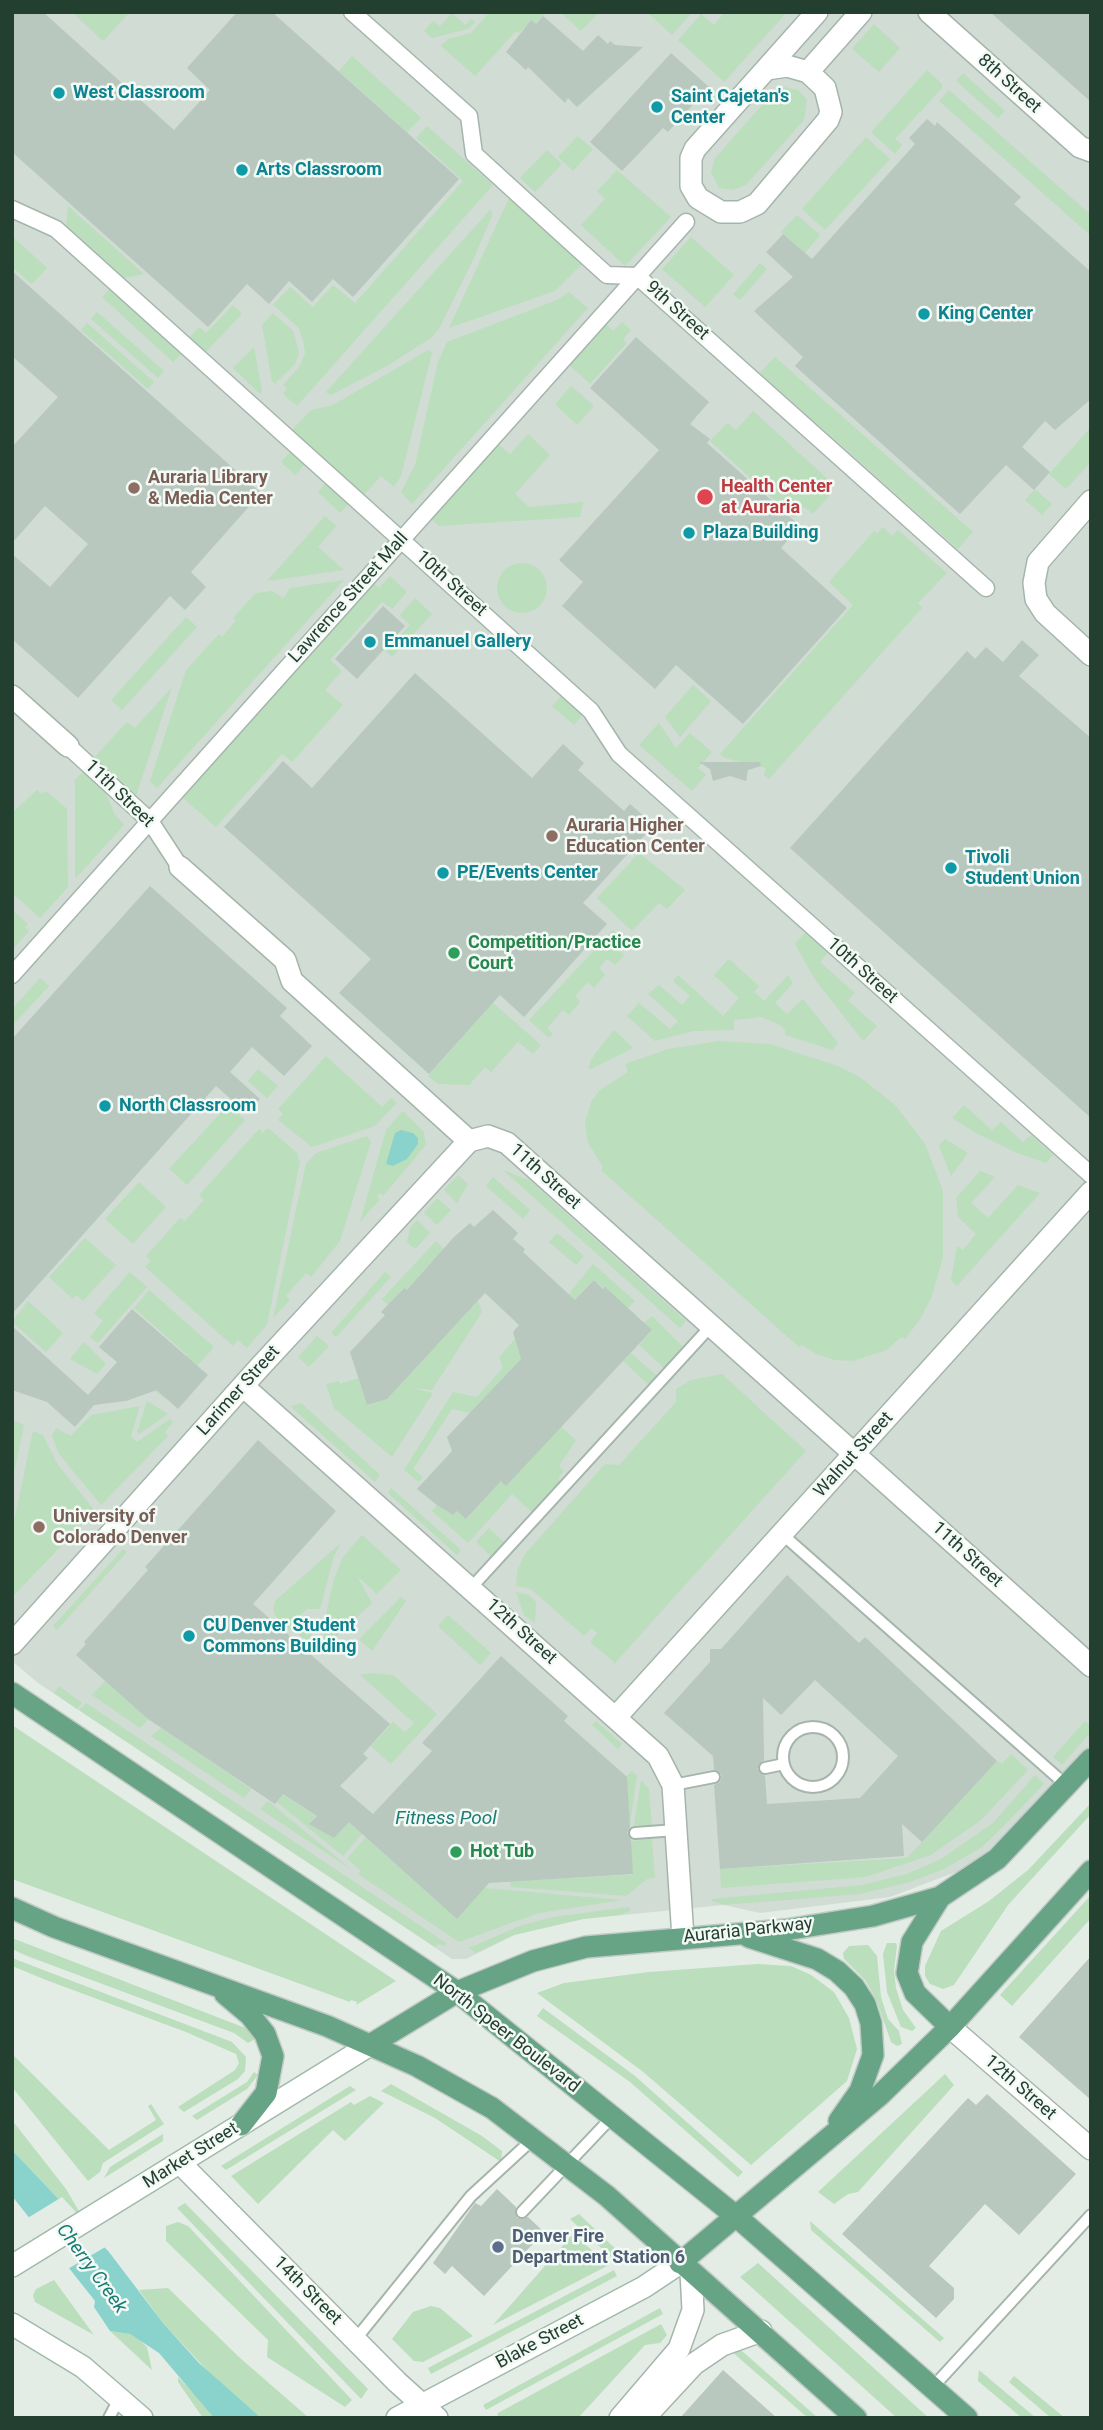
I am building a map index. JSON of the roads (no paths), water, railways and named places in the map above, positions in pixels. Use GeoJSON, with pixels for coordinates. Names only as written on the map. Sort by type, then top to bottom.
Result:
{"type":"FeatureCollection","features":[{"type":"Feature","properties":{"kind":"main road","name":"North Speer Boulevard"},"geometry":{"type":"LineString","coordinates":[[12,1693],[457,1992],[737,2217],[967,2418]]}},
{"type":"Feature","properties":{"kind":"main road","name":"Auraria Parkway"},"geometry":{"type":"LineString","coordinates":[[370,2045],[457,1992],[533,1961],[586,1947],[742,1934],[873,1916],[940,1897],[997,1859],[1091,1759]]}},
{"type":"Feature","properties":{"kind":"main road"},"geometry":{"type":"LineString","coordinates":[[686,2267],[737,2217],[823,2146],[950,2027],[1091,1871]]}},
{"type":"Feature","properties":{"kind":"main road"},"geometry":{"type":"LineString","coordinates":[[940,1897],[912,1942],[907,1973],[915,1993],[950,2027]]}},
{"type":"Feature","properties":{"kind":"main road"},"geometry":{"type":"LineString","coordinates":[[12,1908],[54,1927],[210,1982],[370,2045],[417,2066],[492,2108],[607,2196],[856,2418]]}},
{"type":"Feature","properties":{"kind":"main road"},"geometry":{"type":"LineString","coordinates":[[742,1934],[817,1959],[837,1971],[854,1987],[865,2004],[873,2039],[868,2074],[823,2146]]}},
{"type":"Feature","properties":{"kind":"main road"},"geometry":{"type":"LineString","coordinates":[[210,1982],[250,2015],[265,2034],[273,2056],[266,2093],[241,2125]]}},
{"type":"Feature","properties":{"kind":"street","name":"9th Street"},"geometry":{"type":"LineString","coordinates":[[352,12],[469,116],[474,154],[607,275],[637,276],[986,588]]}},
{"type":"Feature","properties":{"kind":"street"},"geometry":{"type":"LineString","coordinates":[[767,69],[788,66],[808,72],[825,88],[831,112],[828,120],[757,204],[740,212],[721,212],[698,198],[691,186],[691,158],[695,149],[817,12]]}},
{"type":"Feature","properties":{"kind":"street"},"geometry":{"type":"LineString","coordinates":[[808,72],[861,12]]}},
{"type":"Feature","properties":{"kind":"street","name":"8th Street"},"geometry":{"type":"LineString","coordinates":[[929,12],[1080,147],[1091,151]]}},
{"type":"Feature","properties":{"kind":"street","name":"10th Street"},"geometry":{"type":"LineString","coordinates":[[12,209],[56,229],[591,711],[619,754],[1091,1175]]}},
{"type":"Feature","properties":{"kind":"street","name":"Lawrence Street Mall"},"geometry":{"type":"LineString","coordinates":[[12,975],[686,222]]}},
{"type":"Feature","properties":{"kind":"street"},"geometry":{"type":"LineString","coordinates":[[1091,501],[1038,562],[1034,588],[1045,613],[1091,655]]}},
{"type":"Feature","properties":{"kind":"street","name":"11th Street"},"geometry":{"type":"LineString","coordinates":[[12,696],[150,821],[180,867],[285,960],[292,981],[469,1141],[488,1136],[508,1143],[1091,1666]]}},
{"type":"Feature","properties":{"kind":"street","name":"Larimer Street"},"geometry":{"type":"LineString","coordinates":[[12,1644],[243,1386],[469,1141]]}},
{"type":"Feature","properties":{"kind":"street","name":"Walnut Street"},"geometry":{"type":"LineString","coordinates":[[617,1717],[1091,1192]]}},
{"type":"Feature","properties":{"kind":"street","name":"12th Street"},"geometry":{"type":"LineString","coordinates":[[243,1386],[658,1756],[673,1785],[683,1938]]}},
{"type":"Feature","properties":{"kind":"street","name":"12th Street"},"geometry":{"type":"LineString","coordinates":[[950,2027],[1091,2149]]}},
{"type":"Feature","properties":{"kind":"street","name":"Market Street"},"geometry":{"type":"LineString","coordinates":[[19,2261],[370,2045]]}},
{"type":"Feature","properties":{"kind":"street","name":"14th Street"},"geometry":{"type":"LineString","coordinates":[[180,2162],[355,2340],[429,2411]]}},
{"type":"Feature","properties":{"kind":"street"},"geometry":{"type":"LineString","coordinates":[[620,2418],[679,2348],[693,2310],[686,2267]]}},
{"type":"Feature","properties":{"kind":"street","name":"Blake Street"},"geometry":{"type":"LineString","coordinates":[[397,2418],[429,2411],[644,2287],[686,2267]]}},
{"type":"Feature","properties":{"kind":"street"},"geometry":{"type":"LineString","coordinates":[[12,2324],[66,2355],[120,2396],[142,2418]]}},
{"type":"Feature","properties":{"kind":"street"},"geometry":{"type":"LineString","coordinates":[[644,2418],[694,2364],[722,2345],[761,2331]]}},
{"type":"Feature","properties":{"kind":"lane"},"geometry":{"type":"LineString","coordinates":[[471,1588],[711,1326]]}},
{"type":"Feature","properties":{"kind":"lane"},"geometry":{"type":"LineString","coordinates":[[782,1534],[1066,1786]]}},
{"type":"Feature","properties":{"kind":"lane"},"geometry":{"type":"LineString","coordinates":[[807,1727],[826,1729],[840,1742],[844,1751],[841,1770],[835,1778],[818,1787],[800,1784],[792,1779],[784,1764],[783,1754],[790,1737],[807,1727]]}},
{"type":"Feature","properties":{"kind":"lane"},"geometry":{"type":"LineString","coordinates":[[765,1768],[784,1764]]}},
{"type":"Feature","properties":{"kind":"lane"},"geometry":{"type":"LineString","coordinates":[[673,1785],[714,1777]]}},
{"type":"Feature","properties":{"kind":"lane"},"geometry":{"type":"LineString","coordinates":[[635,1833],[676,1830]]}},
{"type":"Feature","properties":{"kind":"lane"},"geometry":{"type":"LineString","coordinates":[[522,2212],[612,2117]]}},
{"type":"Feature","properties":{"kind":"lane"},"geometry":{"type":"LineString","coordinates":[[355,2340],[471,2196],[533,2139]]}},
{"type":"Feature","properties":{"kind":"lane"},"geometry":{"type":"LineString","coordinates":[[932,2388],[1091,2215]]}},
{"type":"Feature","properties":{"kind":"lane"},"geometry":{"type":"LineString","coordinates":[[109,2418],[120,2396]]}},
{"type":"Feature","properties":{"kind":"water"},"geometry":{"type":"Polygon","coordinates":[[[401,1130],[413,1133],[418,1138],[418,1144],[407,1159],[393,1166],[386,1164],[395,1133],[401,1130]]]}},
{"type":"Feature","properties":{"kind":"water","name":"Cherry Creek"},"geometry":{"type":"Polygon","coordinates":[[[12,2150],[109,2252],[163,2323],[199,2363],[261,2418],[214,2418],[159,2353],[130,2334],[110,2331],[94,2307],[95,2301],[12,2196],[12,2150]]]}},
{"type":"Feature","properties":{"kind":"place","name":"West Classroom"},"geometry":{"type":"Point","coordinates":[59,93]}},
{"type":"Feature","properties":{"kind":"place","name":"Saint Cajetan's Center"},"geometry":{"type":"Point","coordinates":[657,107]}},
{"type":"Feature","properties":{"kind":"place","name":"Arts Classroom"},"geometry":{"type":"Point","coordinates":[242,170]}},
{"type":"Feature","properties":{"kind":"place","name":"King Center"},"geometry":{"type":"Point","coordinates":[924,314]}},
{"type":"Feature","properties":{"kind":"place","name":"Auraria Library & Media Center"},"geometry":{"type":"Point","coordinates":[134,488]}},
{"type":"Feature","properties":{"kind":"place","name":"Health Center at Auraria"},"geometry":{"type":"Point","coordinates":[705,497]}},
{"type":"Feature","properties":{"kind":"place","name":"Plaza Building"},"geometry":{"type":"Point","coordinates":[689,533]}},
{"type":"Feature","properties":{"kind":"place","name":"Emmanuel Gallery"},"geometry":{"type":"Point","coordinates":[370,642]}},
{"type":"Feature","properties":{"kind":"place","name":"Auraria Higher Education Center"},"geometry":{"type":"Point","coordinates":[552,836]}},
{"type":"Feature","properties":{"kind":"place","name":"Tivoli Student Union"},"geometry":{"type":"Point","coordinates":[951,868]}},
{"type":"Feature","properties":{"kind":"place","name":"PE/Events Center"},"geometry":{"type":"Point","coordinates":[443,873]}},
{"type":"Feature","properties":{"kind":"place","name":"Competition/Practice Court"},"geometry":{"type":"Point","coordinates":[454,953]}},
{"type":"Feature","properties":{"kind":"place","name":"North Classroom"},"geometry":{"type":"Point","coordinates":[105,1106]}},
{"type":"Feature","properties":{"kind":"place","name":"University of Colorado Denver"},"geometry":{"type":"Point","coordinates":[39,1527]}},
{"type":"Feature","properties":{"kind":"place","name":"CU Denver Student Commons Building"},"geometry":{"type":"Point","coordinates":[189,1636]}},
{"type":"Feature","properties":{"kind":"place","name":"Hot Tub"},"geometry":{"type":"Point","coordinates":[456,1852]}},
{"type":"Feature","properties":{"kind":"place","name":"Denver Fire Department Station 6"},"geometry":{"type":"Point","coordinates":[498,2247]}},
{"type":"Feature","properties":{"kind":"water label","name":"Fitness Pool"},"geometry":{"type":"Point","coordinates":[446,1819]}}]}
